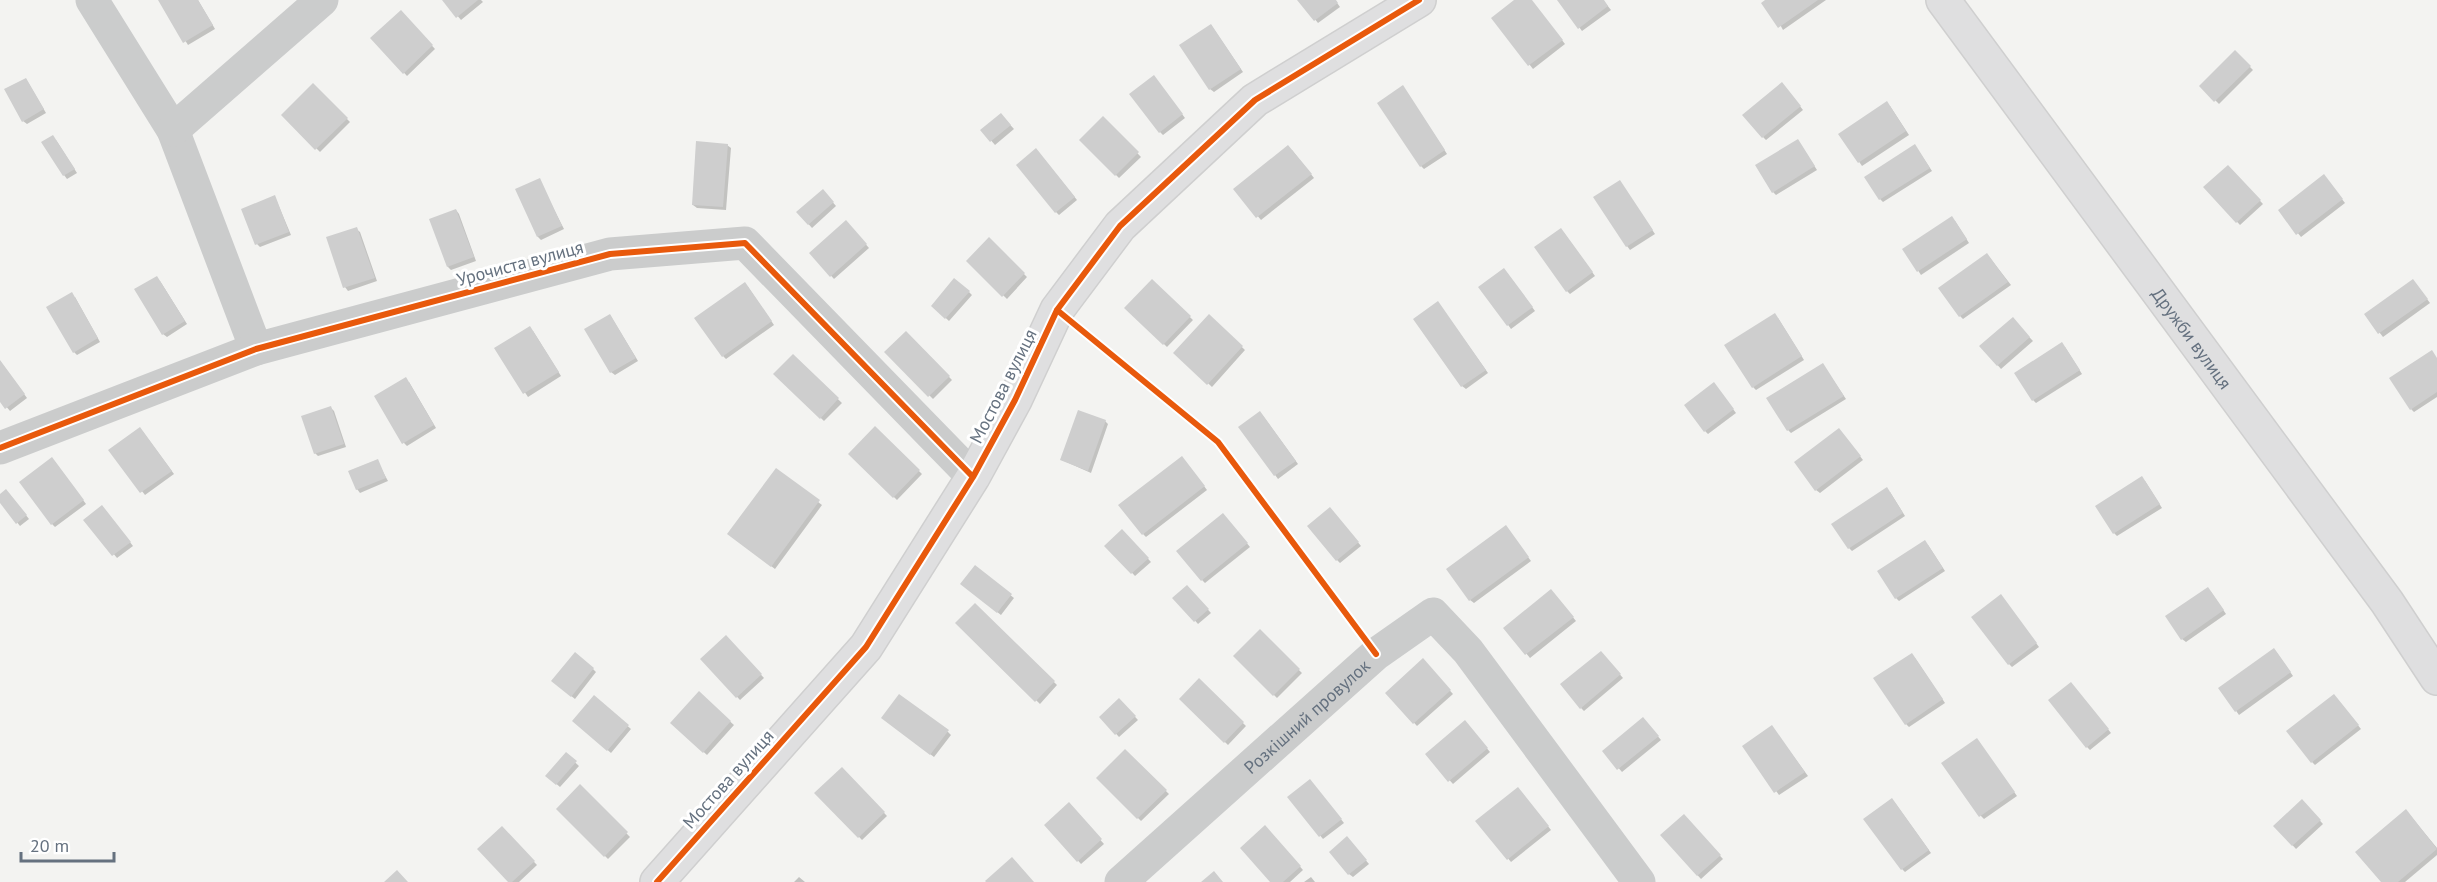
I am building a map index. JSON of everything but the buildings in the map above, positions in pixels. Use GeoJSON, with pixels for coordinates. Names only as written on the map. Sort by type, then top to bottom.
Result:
{"type":"FeatureCollection","features":[{"type":"Feature","properties":{"kind":"street"},"geometry":{"type":"LineString","coordinates":[[92,0],[173,130],[256,349]]}},
{"type":"Feature","properties":{"kind":"street"},"geometry":{"type":"LineString","coordinates":[[173,130],[322,0]]}},
{"type":"Feature","properties":{"kind":"street","name":"Мостова вулиця"},"geometry":{"type":"LineString","coordinates":[[657,882],[866,647],[973,477],[1015,400],[1057,310],[1120,226],[1255,100],[1419,0]]}},
{"type":"Feature","properties":{"kind":"street","name":"Дружби вулиця"},"geometry":{"type":"LineString","coordinates":[[1943,0],[2387,602],[2437,678]]}},
{"type":"Feature","properties":{"kind":"street","name":"Урочиста вулиця"},"geometry":{"type":"LineString","coordinates":[[0,448],[256,349],[610,254],[745,243],[973,477]]}},
{"type":"Feature","properties":{"kind":"street","name":"Розкішний провулок"},"geometry":{"type":"LineString","coordinates":[[1121,882],[1376,654],[1433,614],[1468,651],[1639,882]]}},
{"type":"Feature","properties":{"kind":"cycle path"},"geometry":{"type":"LineString","coordinates":[[657,882],[866,647],[973,477],[1015,400],[1057,310],[1120,226],[1255,100],[1419,0]]}},
{"type":"Feature","properties":{"kind":"cycle path"},"geometry":{"type":"LineString","coordinates":[[0,448],[256,349],[610,254],[745,243],[973,477]]}},
{"type":"Feature","properties":{"kind":"cycle path"},"geometry":{"type":"LineString","coordinates":[[1057,310],[1218,442],[1376,654]]}}]}
